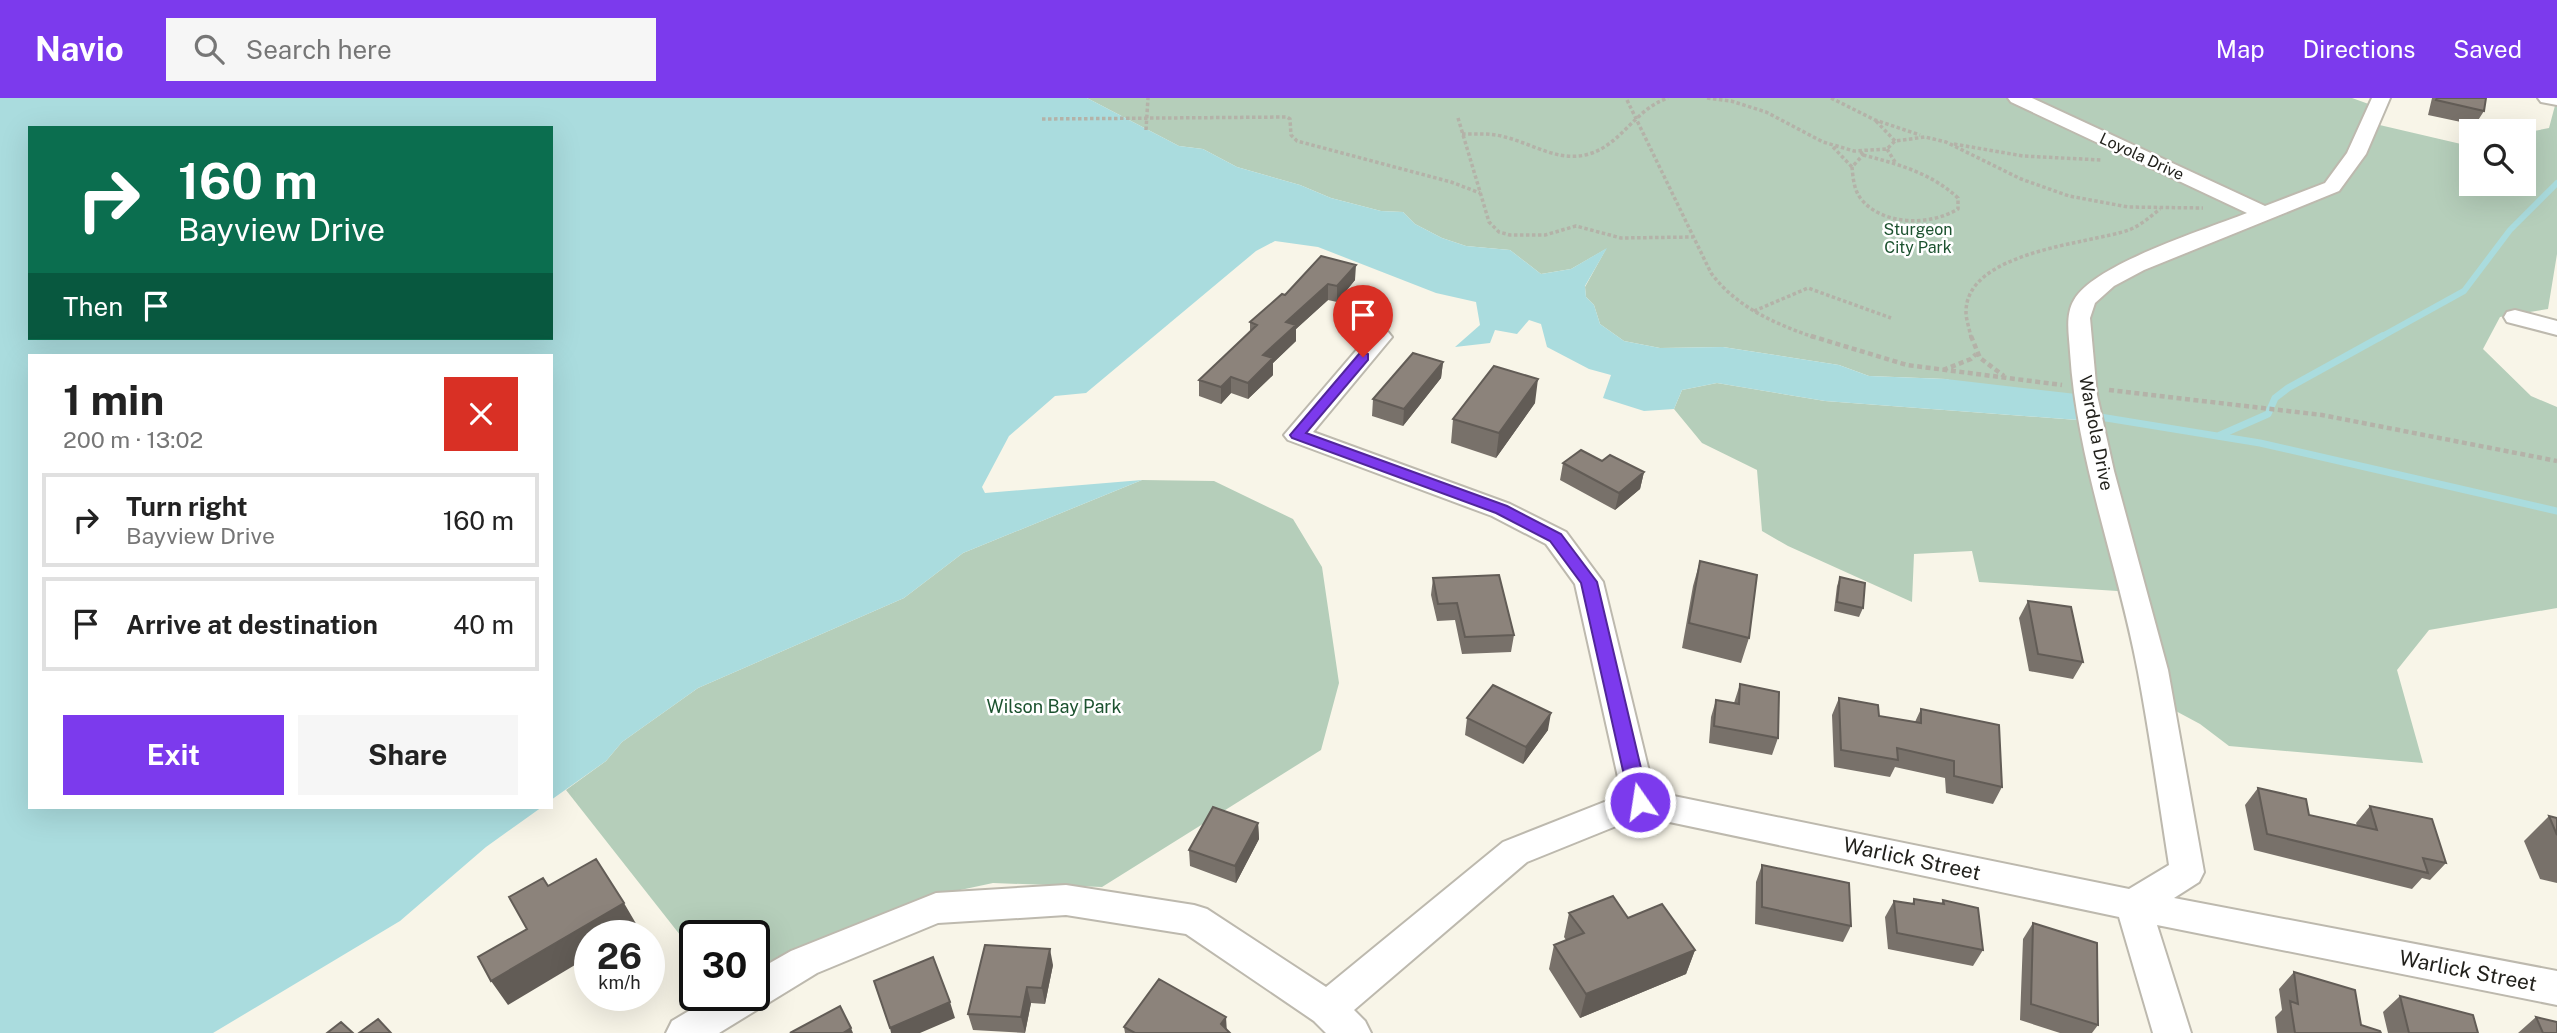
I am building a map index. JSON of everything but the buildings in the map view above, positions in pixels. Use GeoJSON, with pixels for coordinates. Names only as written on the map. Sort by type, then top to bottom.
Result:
{"type":"FeatureCollection","features":[{"type":"Feature","properties":{"kind":"street","name":"Loyola Drive"},"geometry":{"type":"LineString","coordinates":[[2017,98],[2267,215]]}},
{"type":"Feature","properties":{"kind":"street","name":"Wardola Drive"},"geometry":{"type":"LineString","coordinates":[[2133,905],[2187,872],[2153,670],[2082,390],[2079,318],[2084,301],[2106,281],[2136,265],[2332,187],[2356,154],[2381,98]]}},
{"type":"Feature","properties":{"kind":"street"},"geometry":{"type":"LineString","coordinates":[[2547,98],[2557,100]]}},
{"type":"Feature","properties":{"kind":"street"},"geometry":{"type":"LineString","coordinates":[[2515,317],[2557,328]]}},
{"type":"Feature","properties":{"kind":"street"},"geometry":{"type":"LineString","coordinates":[[1327,1009],[1515,852],[1640,802],[1589,582],[1556,538],[1501,510],[1297,435],[1380,337]]}},
{"type":"Feature","properties":{"kind":"street","name":"Warlick Street"},"geometry":{"type":"LineString","coordinates":[[1640,802],[2133,905],[2557,988]]}},
{"type":"Feature","properties":{"kind":"street"},"geometry":{"type":"LineString","coordinates":[[770,982],[804,962],[936,908],[1066,900],[1194,920],[1327,1009],[1352,1033]]}},
{"type":"Feature","properties":{"kind":"street"},"geometry":{"type":"LineString","coordinates":[[2133,905],[2172,1033]]}},
{"type":"Feature","properties":{"kind":"street"},"geometry":{"type":"LineString","coordinates":[[685,1033],[722,1011]]}},
{"type":"Feature","properties":{"kind":"path"},"geometry":{"type":"LineString","coordinates":[[1146,130],[1148,98]]}},
{"type":"Feature","properties":{"kind":"path"},"geometry":{"type":"LineString","coordinates":[[1462,134],[1503,136],[1556,155],[1588,155],[1603,149],[1624,133],[1647,104],[1667,98]]}},
{"type":"Feature","properties":{"kind":"path"},"geometry":{"type":"LineString","coordinates":[[1707,98],[1747,105],[1790,122],[1830,144],[1897,164],[1948,187],[1958,198],[1958,209],[1951,215],[1937,219],[1891,215],[1868,205],[1856,191],[1852,167],[1830,144]]}},
{"type":"Feature","properties":{"kind":"path"},"geometry":{"type":"LineString","coordinates":[[1831,98],[1875,120],[1946,142],[2034,157],[2112,160]]}},
{"type":"Feature","properties":{"kind":"path"},"geometry":{"type":"LineString","coordinates":[[1627,100],[1718,284],[1753,311],[1786,327],[1867,355],[1941,371],[2082,390],[2322,415],[2557,461]]}},
{"type":"Feature","properties":{"kind":"path"},"geometry":{"type":"LineString","coordinates":[[1042,119],[1277,116],[1290,119],[1293,139],[1302,143],[1480,193]]}},
{"type":"Feature","properties":{"kind":"path"},"geometry":{"type":"LineString","coordinates":[[1458,118],[1493,228],[1510,235],[1545,235],[1576,226],[1621,238],[1694,237]]}},
{"type":"Feature","properties":{"kind":"path"},"geometry":{"type":"LineString","coordinates":[[1875,120],[1895,141]]}},
{"type":"Feature","properties":{"kind":"path"},"geometry":{"type":"LineString","coordinates":[[1852,167],[1862,153],[1887,149],[1895,141],[1924,137]]}},
{"type":"Feature","properties":{"kind":"path"},"geometry":{"type":"LineString","coordinates":[[1946,142],[2021,179],[2069,196],[2128,207],[2191,207]]}},
{"type":"Feature","properties":{"kind":"path"},"geometry":{"type":"LineString","coordinates":[[1887,149],[1897,164]]}},
{"type":"Feature","properties":{"kind":"path"},"geometry":{"type":"LineString","coordinates":[[2011,379],[1985,365],[1971,342],[1966,310],[1973,292],[1984,278],[2005,263],[2028,254],[2131,229],[2161,208]]}},
{"type":"Feature","properties":{"kind":"path"},"geometry":{"type":"LineString","coordinates":[[1753,311],[1808,288],[1891,318]]}},
{"type":"Feature","properties":{"kind":"path"},"geometry":{"type":"LineString","coordinates":[[1941,371],[1971,359],[1976,354]]}},
{"type":"Feature","properties":{"kind":"green space","name":"Sturgeon City Park"},"geometry":{"type":"Polygon","coordinates":[[[1087,98],[2352,98],[2377,107],[2371,123],[2459,144],[2459,196],[2536,196],[2536,131],[2549,128],[2557,98],[2557,254],[2548,309],[2500,317],[2483,349],[2531,396],[2557,407],[2557,608],[2429,630],[2397,670],[2423,763],[2229,746],[2200,724],[2159,702],[2133,592],[1979,582],[1972,551],[1914,554],[1912,602],[1788,546],[1762,531],[1757,470],[1702,443],[1674,409],[1682,390],[1717,383],[1825,401],[2090,421],[1946,379],[1869,376],[1839,365],[1723,347],[1660,348],[1624,341],[1600,324],[1594,305],[1586,297],[1585,287],[1606,249],[1571,269],[1541,274],[1510,250],[1466,246],[1442,238],[1415,224],[1403,212],[1381,211],[1331,198],[1300,185],[1237,167],[1203,149],[1179,146],[1087,98]]]}},
{"type":"Feature","properties":{"kind":"green space","name":"Wilson Bay Park"},"geometry":{"type":"Polygon","coordinates":[[[1142,480],[1214,481],[1293,519],[1322,567],[1339,683],[1321,750],[1102,887],[993,883],[937,895],[770,963],[770,920],[679,920],[679,934],[566,790],[606,761],[622,742],[698,688],[904,598],[963,553],[1142,480]]]}},
{"type":"Feature","properties":{"kind":"water"},"geometry":{"type":"Polygon","coordinates":[[[0,98],[1087,98],[1179,146],[1203,149],[1237,167],[1300,185],[1331,198],[1381,211],[1403,212],[1415,224],[1442,238],[1466,246],[1510,250],[1541,274],[1571,269],[1607,248],[1585,286],[1586,297],[1594,305],[1600,324],[1624,341],[1660,348],[1723,347],[1839,365],[1869,376],[1946,379],[2085,395],[2091,421],[1825,401],[1717,383],[1682,390],[1674,409],[1644,411],[1603,398],[1611,375],[1589,369],[1547,347],[1541,324],[1529,320],[1517,334],[1495,330],[1490,343],[1455,347],[1480,325],[1476,302],[1436,293],[1318,247],[1275,241],[1256,251],[1086,393],[1055,396],[1009,436],[982,487],[985,493],[1142,480],[963,553],[904,598],[698,688],[622,742],[606,761],[553,799],[553,354],[28,354],[28,809],[539,809],[486,847],[400,921],[213,1033],[0,1033],[0,98]]]}},
{"type":"Feature","properties":{"kind":"waterway"},"geometry":{"type":"LineString","coordinates":[[2379,338],[2464,291],[2510,230],[2557,183]]}},
{"type":"Feature","properties":{"kind":"waterway"},"geometry":{"type":"LineString","coordinates":[[2218,436],[2268,414],[2275,398],[2288,388],[2382,336]]}},
{"type":"Feature","properties":{"kind":"waterway"},"geometry":{"type":"LineString","coordinates":[[2094,416],[2260,443],[2557,511]]}},
{"type":"Feature","properties":{"kind":"route"},"geometry":{"type":"LineString","coordinates":[[1363,357],[1297,435],[1501,510],[1556,538],[1589,582],[1640,802]]}}]}
